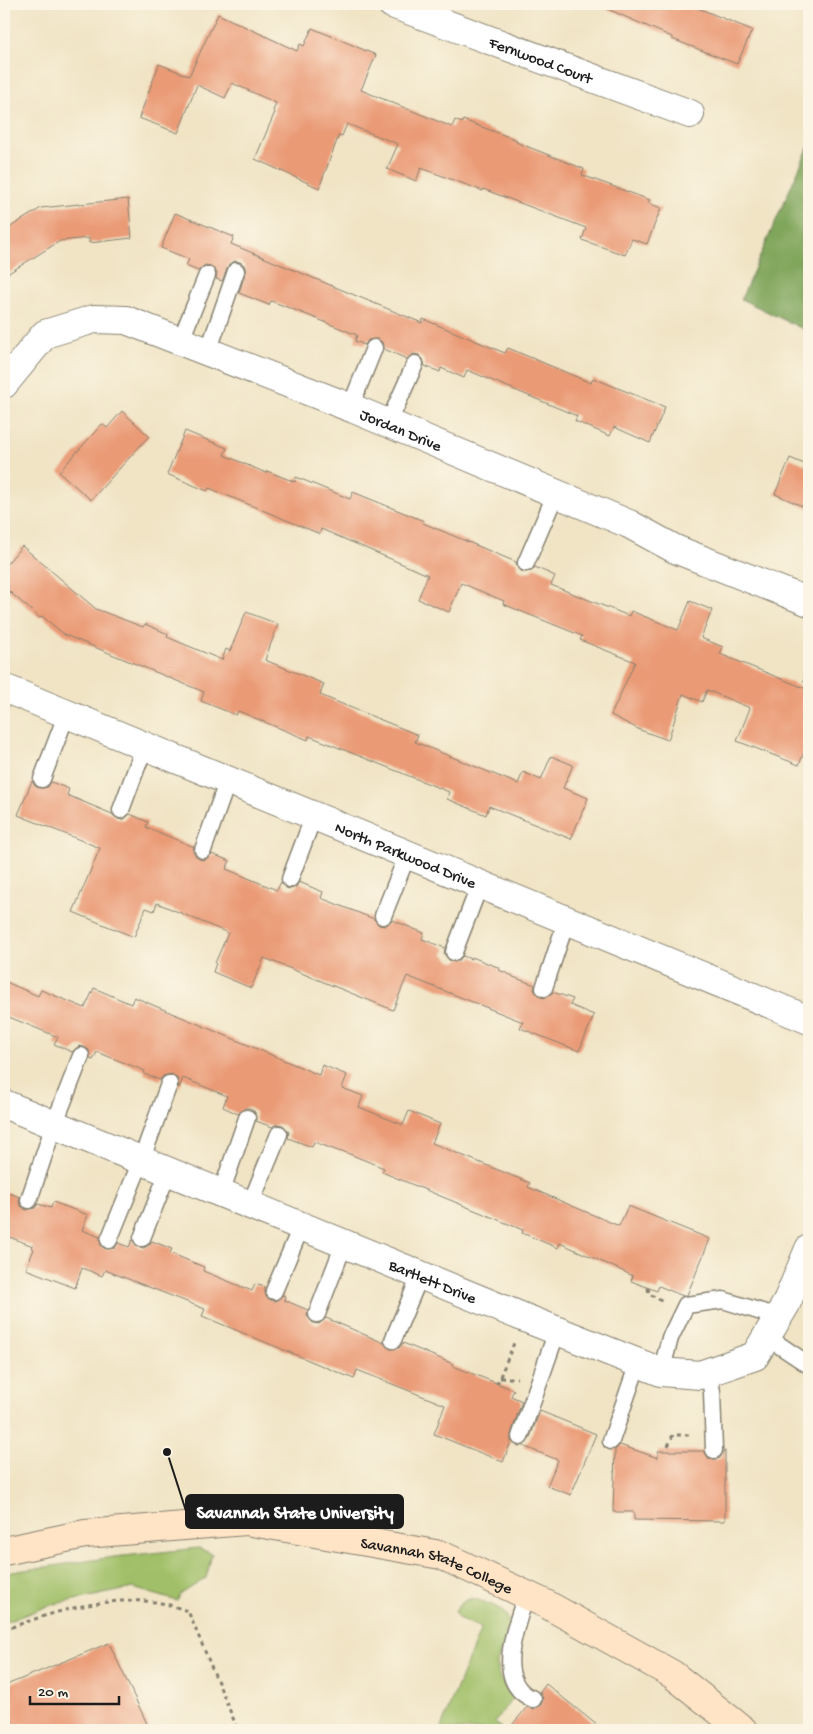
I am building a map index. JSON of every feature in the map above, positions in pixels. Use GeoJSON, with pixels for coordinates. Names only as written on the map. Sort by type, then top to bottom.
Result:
{"type":"FeatureCollection","features":[{"type":"Feature","properties":{"kind":"street","name":"Fernwood Court"},"geometry":{"type":"LineString","coordinates":[[392,4],[690,114]]}},
{"type":"Feature","properties":{"kind":"street","name":"Jordan Drive"},"geometry":{"type":"LineString","coordinates":[[4,384],[45,334],[94,319],[126,320],[350,408],[629,524],[675,549],[809,602]]}},
{"type":"Feature","properties":{"kind":"street","name":"North Parkwood Drive"},"geometry":{"type":"LineString","coordinates":[[4,688],[809,1020]]}},
{"type":"Feature","properties":{"kind":"street","name":"Bartlett Drive"},"geometry":{"type":"LineString","coordinates":[[4,1104],[420,1276],[650,1367],[700,1375],[755,1356],[786,1304],[809,1249]]}},
{"type":"Feature","properties":{"kind":"street","name":"Savannah State College"},"geometry":{"type":"LineString","coordinates":[[4,1551],[85,1534],[246,1521],[442,1555],[546,1604],[672,1674],[743,1730]]}},
{"type":"Feature","properties":{"kind":"lane"},"geometry":{"type":"LineString","coordinates":[[208,352],[236,271]]}},
{"type":"Feature","properties":{"kind":"lane"},"geometry":{"type":"LineString","coordinates":[[180,342],[206,275]]}},
{"type":"Feature","properties":{"kind":"lane"},"geometry":{"type":"LineString","coordinates":[[350,408],[374,348]]}},
{"type":"Feature","properties":{"kind":"lane"},"geometry":{"type":"LineString","coordinates":[[388,424],[415,364]]}},
{"type":"Feature","properties":{"kind":"lane"},"geometry":{"type":"LineString","coordinates":[[526,563],[556,494]]}},
{"type":"Feature","properties":{"kind":"lane"},"geometry":{"type":"LineString","coordinates":[[42,779],[66,713]]}},
{"type":"Feature","properties":{"kind":"lane"},"geometry":{"type":"LineString","coordinates":[[120,810],[144,746]]}},
{"type":"Feature","properties":{"kind":"lane"},"geometry":{"type":"LineString","coordinates":[[203,850],[228,780]]}},
{"type":"Feature","properties":{"kind":"lane"},"geometry":{"type":"LineString","coordinates":[[290,879],[314,815]]}},
{"type":"Feature","properties":{"kind":"lane"},"geometry":{"type":"LineString","coordinates":[[383,916],[408,853]]}},
{"type":"Feature","properties":{"kind":"lane"},"geometry":{"type":"LineString","coordinates":[[454,952],[480,884]]}},
{"type":"Feature","properties":{"kind":"lane"},"geometry":{"type":"LineString","coordinates":[[544,988],[567,919]]}},
{"type":"Feature","properties":{"kind":"lane"},"geometry":{"type":"LineString","coordinates":[[29,1200],[54,1125],[81,1056]]}},
{"type":"Feature","properties":{"kind":"lane"},"geometry":{"type":"LineString","coordinates":[[109,1240],[141,1161],[169,1084]]}},
{"type":"Feature","properties":{"kind":"lane"},"geometry":{"type":"LineString","coordinates":[[221,1194],[248,1118]]}},
{"type":"Feature","properties":{"kind":"lane"},"geometry":{"type":"LineString","coordinates":[[250,1205],[279,1134]]}},
{"type":"Feature","properties":{"kind":"lane"},"geometry":{"type":"LineString","coordinates":[[142,1238],[168,1172]]}},
{"type":"Feature","properties":{"kind":"lane"},"geometry":{"type":"LineString","coordinates":[[274,1291],[301,1227]]}},
{"type":"Feature","properties":{"kind":"lane"},"geometry":{"type":"LineString","coordinates":[[317,1314],[344,1244]]}},
{"type":"Feature","properties":{"kind":"lane"},"geometry":{"type":"LineString","coordinates":[[393,1340],[420,1276]]}},
{"type":"Feature","properties":{"kind":"lane"},"geometry":{"type":"LineString","coordinates":[[611,1442],[650,1367],[670,1338],[686,1305],[723,1300],[772,1327],[809,1365]]}},
{"type":"Feature","properties":{"kind":"lane"},"geometry":{"type":"LineString","coordinates":[[520,1437],[557,1331]]}},
{"type":"Feature","properties":{"kind":"lane"},"geometry":{"type":"LineString","coordinates":[[709,1372],[712,1392],[714,1450]]}},
{"type":"Feature","properties":{"kind":"lane"},"geometry":{"type":"LineString","coordinates":[[526,1595],[511,1646],[511,1675],[520,1690],[533,1699]]}},
{"type":"Feature","properties":{"kind":"path"},"geometry":{"type":"LineString","coordinates":[[804,682],[809,671]]}},
{"type":"Feature","properties":{"kind":"path"},"geometry":{"type":"LineString","coordinates":[[497,1384],[524,1318]]}},
{"type":"Feature","properties":{"kind":"path"},"geometry":{"type":"LineString","coordinates":[[4,1630],[40,1616],[117,1600],[156,1602],[188,1611],[238,1730]]}},
{"type":"Feature","properties":{"kind":"green space"},"geometry":{"type":"Polygon","coordinates":[[[809,146],[809,332],[741,299],[809,146]]]}},
{"type":"Feature","properties":{"kind":"green space"},"geometry":{"type":"Polygon","coordinates":[[[199,1548],[212,1554],[206,1578],[181,1594],[177,1601],[133,1588],[50,1605],[4,1623],[4,1573],[114,1557],[199,1548]]]}},
{"type":"Feature","properties":{"kind":"green space"},"geometry":{"type":"Polygon","coordinates":[[[473,1598],[498,1608],[505,1614],[508,1620],[508,1633],[498,1660],[497,1670],[500,1679],[514,1696],[495,1722],[501,1728],[499,1730],[440,1730],[481,1628],[458,1618],[455,1613],[462,1603],[473,1598]]]}},
{"type":"Feature","properties":{"kind":"building"},"geometry":{"type":"Polygon","coordinates":[[[596,4],[688,4],[752,30],[737,64],[672,39],[672,37],[596,4]]]}},
{"type":"Feature","properties":{"kind":"building"},"geometry":{"type":"Polygon","coordinates":[[[218,14],[297,51],[300,44],[304,46],[312,28],[376,55],[361,90],[452,127],[455,120],[462,123],[463,120],[517,140],[516,142],[584,169],[582,175],[650,200],[648,203],[661,208],[647,244],[632,239],[625,255],[582,240],[586,228],[483,189],[483,191],[421,168],[416,181],[387,169],[398,144],[347,124],[342,136],[339,135],[319,188],[255,159],[275,112],[273,111],[276,103],[232,83],[225,98],[197,85],[178,133],[139,118],[159,64],[189,76],[218,14]]]}},
{"type":"Feature","properties":{"kind":"building"},"geometry":{"type":"Polygon","coordinates":[[[128,199],[132,238],[89,243],[89,238],[60,241],[4,276],[4,231],[41,208],[128,199]]]}},
{"type":"Feature","properties":{"kind":"building"},"geometry":{"type":"Polygon","coordinates":[[[175,213],[234,237],[231,244],[422,323],[423,319],[505,353],[508,348],[591,383],[593,378],[665,407],[650,443],[614,427],[610,436],[575,421],[577,416],[467,370],[464,378],[441,368],[440,372],[425,366],[423,359],[419,355],[414,354],[407,359],[384,349],[382,342],[377,339],[368,340],[365,345],[355,341],[357,335],[271,301],[269,305],[239,293],[246,270],[240,262],[235,261],[229,264],[222,281],[216,279],[217,273],[211,266],[205,265],[198,271],[186,266],[189,259],[161,248],[175,213]]]}},
{"type":"Feature","properties":{"kind":"building"},"geometry":{"type":"Polygon","coordinates":[[[122,411],[149,436],[91,500],[59,472],[102,424],[107,428],[122,411]]]}},
{"type":"Feature","properties":{"kind":"building"},"geometry":{"type":"Polygon","coordinates":[[[185,431],[227,448],[224,455],[266,473],[267,471],[295,482],[296,477],[350,499],[353,492],[516,562],[518,569],[523,572],[532,571],[535,567],[555,576],[551,585],[629,616],[631,611],[678,630],[690,601],[712,610],[701,638],[723,647],[720,654],[809,690],[809,740],[799,765],[737,741],[750,708],[707,690],[702,702],[683,694],[668,740],[640,730],[611,715],[635,662],[580,640],[582,636],[503,604],[504,601],[461,583],[449,612],[418,599],[428,575],[321,529],[320,534],[209,488],[207,491],[167,474],[185,431]]]}},
{"type":"Feature","properties":{"kind":"building"},"geometry":{"type":"Polygon","coordinates":[[[790,458],[809,466],[809,509],[775,494],[790,458]]]}},
{"type":"Feature","properties":{"kind":"building"},"geometry":{"type":"Polygon","coordinates":[[[22,546],[96,609],[143,627],[145,624],[168,634],[167,637],[222,660],[226,649],[230,651],[246,612],[278,624],[265,660],[324,684],[320,695],[418,735],[415,742],[518,784],[523,772],[541,780],[551,756],[573,765],[563,788],[588,798],[571,839],[489,806],[486,815],[447,799],[449,792],[322,741],[309,736],[308,740],[238,711],[236,715],[201,701],[204,692],[65,635],[42,616],[40,618],[4,587],[4,567],[22,546]]]}},
{"type":"Feature","properties":{"kind":"building"},"geometry":{"type":"Polygon","coordinates":[[[32,781],[39,788],[48,787],[51,782],[69,789],[67,795],[112,814],[118,819],[123,820],[130,814],[148,822],[146,827],[194,847],[193,852],[199,859],[205,860],[212,854],[230,861],[226,869],[277,890],[281,882],[286,888],[291,889],[296,887],[299,882],[323,892],[321,898],[374,919],[379,925],[385,926],[392,920],[424,933],[422,939],[445,948],[444,954],[450,961],[456,962],[463,956],[471,959],[472,957],[500,968],[499,970],[513,977],[535,985],[534,990],[540,997],[546,998],[553,992],[573,999],[570,1005],[594,1015],[579,1051],[520,1028],[523,1022],[407,976],[393,1010],[264,958],[251,988],[213,972],[228,933],[157,903],[154,911],[146,908],[134,937],[73,912],[100,848],[18,815],[32,781]]]}},
{"type":"Feature","properties":{"kind":"building"},"geometry":{"type":"Polygon","coordinates":[[[4,981],[38,996],[41,990],[85,1008],[94,988],[131,1004],[134,997],[319,1075],[322,1065],[347,1075],[342,1088],[363,1096],[359,1107],[403,1125],[409,1111],[440,1124],[432,1143],[530,1183],[528,1187],[619,1226],[628,1206],[710,1239],[687,1295],[683,1296],[659,1286],[657,1291],[631,1281],[633,1276],[616,1268],[560,1243],[558,1248],[522,1233],[523,1230],[382,1172],[384,1168],[342,1151],[314,1142],[312,1147],[288,1138],[289,1132],[283,1125],[277,1124],[272,1127],[256,1121],[255,1112],[250,1108],[245,1108],[238,1114],[223,1107],[227,1096],[183,1078],[179,1088],[177,1078],[172,1074],[163,1076],[160,1080],[144,1074],[145,1071],[97,1052],[93,1060],[90,1059],[89,1050],[84,1047],[79,1046],[72,1052],[54,1044],[58,1037],[4,1015],[4,981]]]}},
{"type":"Feature","properties":{"kind":"building"},"geometry":{"type":"Polygon","coordinates":[[[4,1191],[20,1197],[19,1202],[26,1210],[35,1208],[38,1204],[51,1208],[53,1202],[88,1215],[82,1230],[100,1237],[101,1246],[106,1249],[115,1248],[118,1243],[129,1247],[132,1240],[138,1247],[144,1248],[152,1241],[172,1249],[170,1253],[204,1267],[203,1271],[252,1291],[255,1284],[265,1287],[266,1297],[271,1300],[276,1301],[283,1295],[285,1296],[284,1300],[308,1310],[307,1316],[313,1323],[319,1324],[326,1318],[384,1343],[390,1349],[399,1348],[403,1343],[453,1364],[453,1366],[514,1390],[511,1396],[522,1401],[511,1434],[511,1442],[503,1462],[434,1434],[445,1405],[357,1370],[354,1379],[202,1316],[205,1309],[105,1270],[102,1276],[82,1268],[75,1288],[26,1269],[34,1249],[32,1248],[33,1246],[4,1235],[4,1191]]]}},
{"type":"Feature","properties":{"kind":"building"},"geometry":{"type":"Polygon","coordinates":[[[540,1411],[596,1434],[571,1495],[547,1486],[558,1460],[523,1446],[529,1440],[540,1411]]]}},
{"type":"Feature","properties":{"kind":"building"},"geometry":{"type":"Polygon","coordinates":[[[620,1445],[658,1458],[658,1451],[704,1451],[709,1459],[715,1460],[720,1458],[725,1451],[725,1521],[634,1520],[634,1512],[613,1512],[615,1450],[620,1445]]]}},
{"type":"Feature","properties":{"kind":"building"},"geometry":{"type":"Polygon","coordinates":[[[109,1643],[150,1730],[4,1730],[4,1686],[109,1643]]]}},
{"type":"Feature","properties":{"kind":"building"},"geometry":{"type":"Polygon","coordinates":[[[546,1684],[603,1730],[508,1730],[527,1707],[533,1709],[541,1705],[543,1699],[540,1692],[546,1684]]]}},
{"type":"Feature","properties":{"kind":"place","name":"Savannah State University"},"geometry":{"type":"Point","coordinates":[167,1452]}}]}
